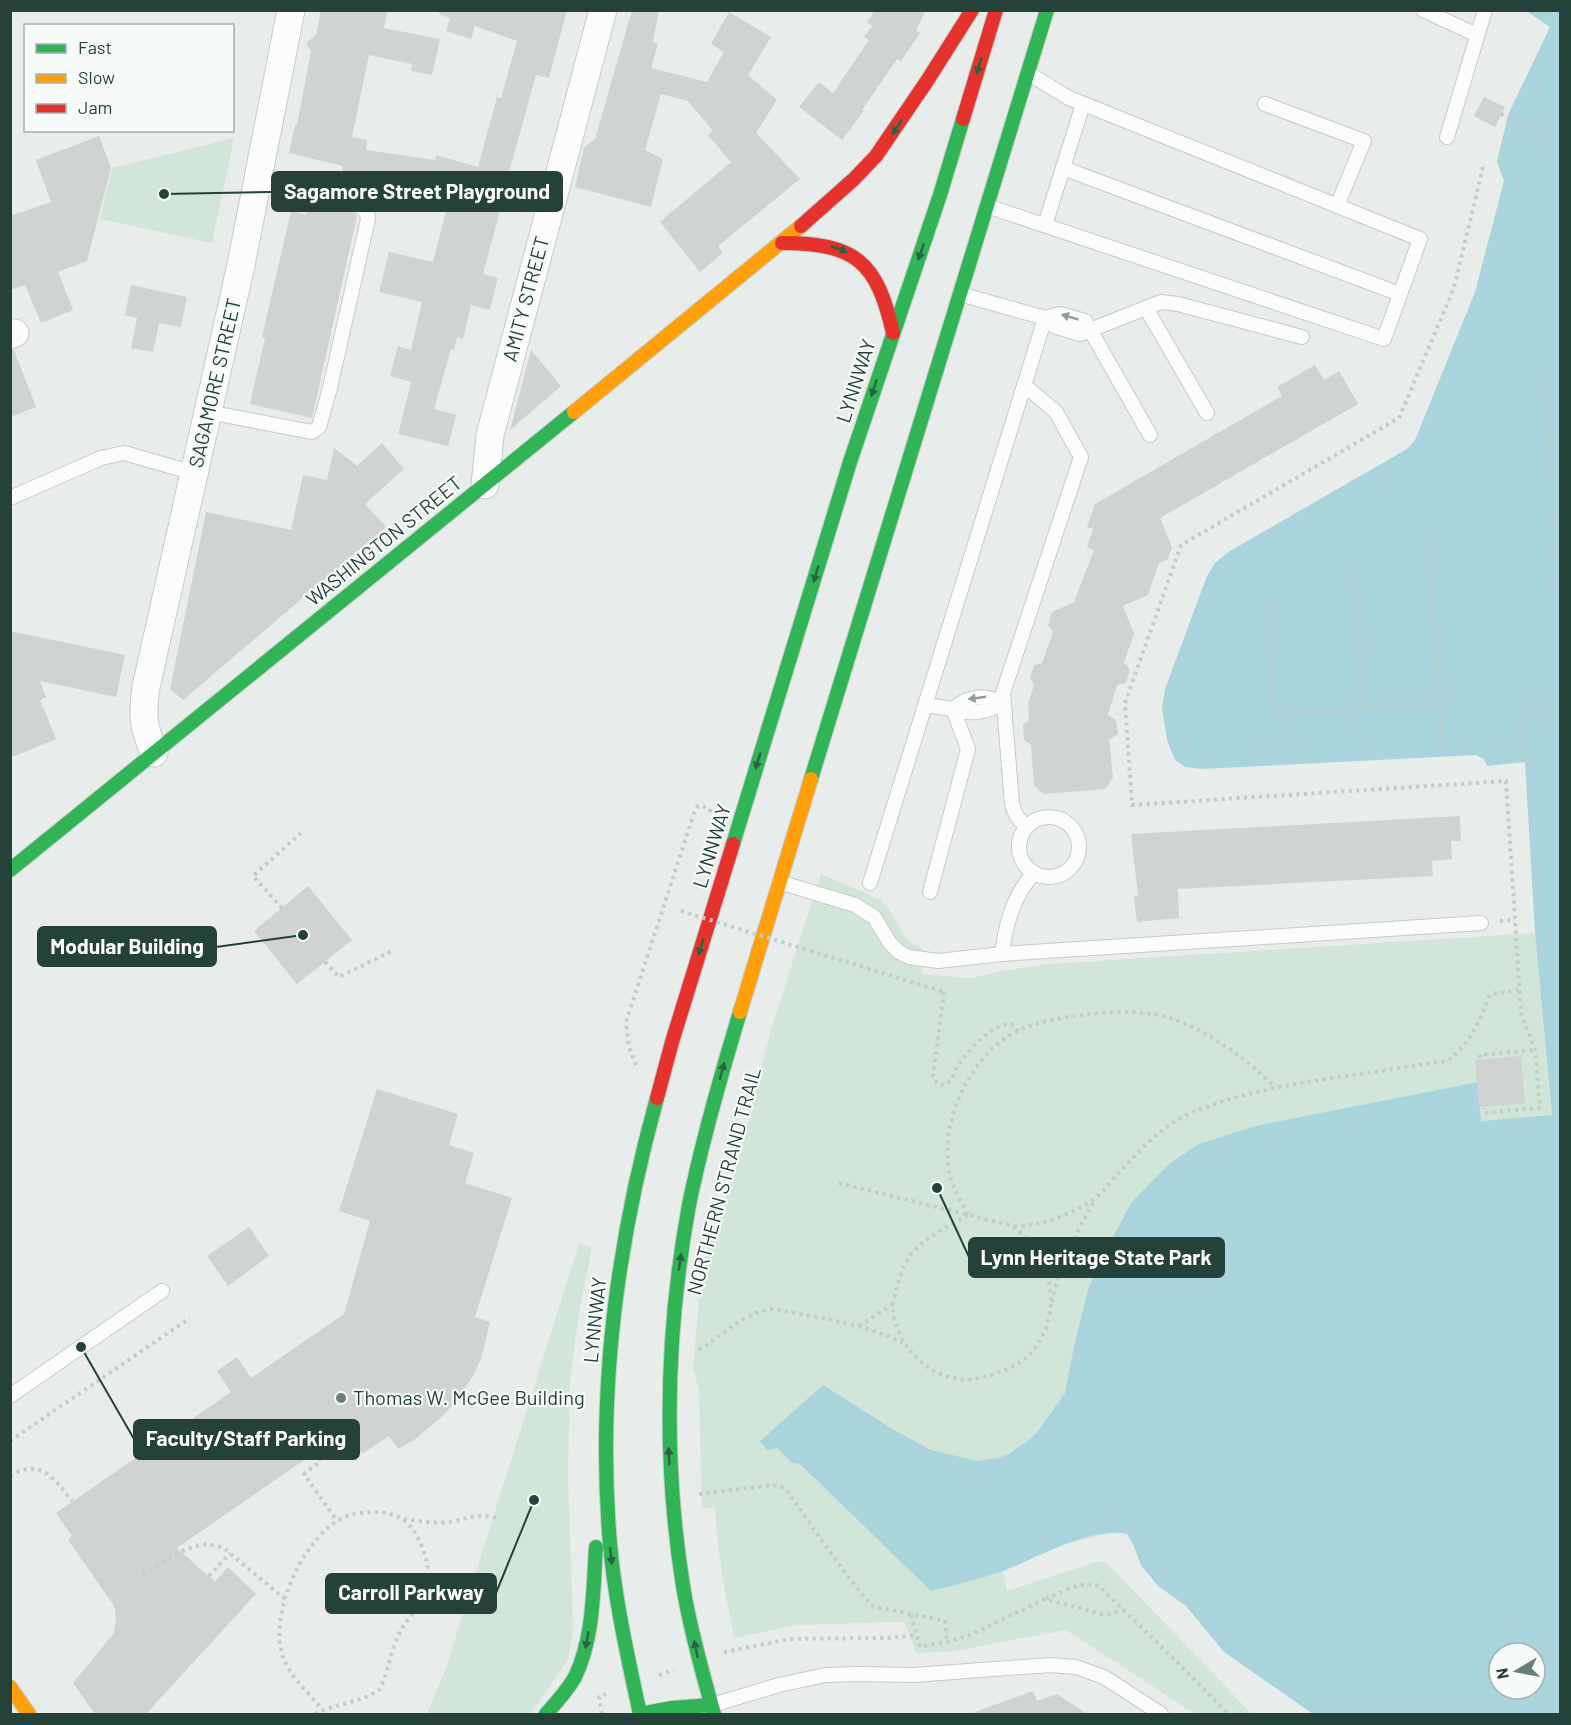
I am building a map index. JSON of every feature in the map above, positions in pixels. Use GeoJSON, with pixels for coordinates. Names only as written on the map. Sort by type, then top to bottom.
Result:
{"type":"FeatureCollection","features":[{"type":"Feature","properties":{"kind":"main road","name":"WASHINGTON STREET"},"geometry":{"type":"LineString","coordinates":[[12,864],[154,753],[485,485],[782,243],[843,189],[886,143],[972,10]]}},
{"type":"Feature","properties":{"kind":"main road","name":"LYNNWAY"},"geometry":{"type":"LineString","coordinates":[[709,1711],[672,1708],[640,1714],[620,1623],[607,1510],[606,1414],[610,1347],[627,1225],[646,1133],[675,1031],[843,485],[940,195],[996,10]]}},
{"type":"Feature","properties":{"kind":"main road"},"geometry":{"type":"LineString","coordinates":[[709,1711],[690,1624],[674,1529],[668,1437],[671,1344],[681,1253],[698,1169],[723,1068],[1047,10]]}},
{"type":"Feature","properties":{"kind":"main road"},"geometry":{"type":"LineString","coordinates":[[782,243],[821,244],[840,249],[858,259],[879,287],[889,312],[893,333]]}},
{"type":"Feature","properties":{"kind":"main road"},"geometry":{"type":"LineString","coordinates":[[546,1714],[564,1695],[576,1676],[587,1645],[606,1414]]}},
{"type":"Feature","properties":{"kind":"main road"},"geometry":{"type":"LineString","coordinates":[[10,1687],[29,1714]]}},
{"type":"Feature","properties":{"kind":"street","name":"SAGAMORE STREET"},"geometry":{"type":"LineString","coordinates":[[154,753],[145,730],[143,711],[146,687],[241,265],[291,10]]}},
{"type":"Feature","properties":{"kind":"street","name":"AMITY STREET"},"geometry":{"type":"LineString","coordinates":[[485,485],[490,435],[603,10]]}},
{"type":"Feature","properties":{"kind":"lane"},"geometry":{"type":"LineString","coordinates":[[1423,10],[1477,35]]}},
{"type":"Feature","properties":{"kind":"lane"},"geometry":{"type":"LineString","coordinates":[[1447,137],[1485,10]]}},
{"type":"Feature","properties":{"kind":"lane"},"geometry":{"type":"LineString","coordinates":[[987,206],[1384,339],[1420,239],[1083,104],[1028,73]]}},
{"type":"Feature","properties":{"kind":"lane"},"geometry":{"type":"LineString","coordinates":[[1045,225],[1083,104]]}},
{"type":"Feature","properties":{"kind":"lane"},"geometry":{"type":"LineString","coordinates":[[1264,104],[1364,141],[1337,206]]}},
{"type":"Feature","properties":{"kind":"lane"},"geometry":{"type":"LineString","coordinates":[[1063,168],[1400,294]]}},
{"type":"Feature","properties":{"kind":"lane"},"geometry":{"type":"LineString","coordinates":[[208,412],[312,432],[319,427],[368,219],[367,213],[356,202],[256,186]]}},
{"type":"Feature","properties":{"kind":"lane"},"geometry":{"type":"LineString","coordinates":[[960,294],[1045,318],[1060,314],[1085,321],[1150,435]]}},
{"type":"Feature","properties":{"kind":"lane"},"geometry":{"type":"LineString","coordinates":[[1090,330],[1161,302],[1179,304],[1302,338]]}},
{"type":"Feature","properties":{"kind":"lane"},"geometry":{"type":"LineString","coordinates":[[1146,308],[1207,413]]}},
{"type":"Feature","properties":{"kind":"lane"},"geometry":{"type":"LineString","coordinates":[[870,882],[1045,318]]}},
{"type":"Feature","properties":{"kind":"lane"},"geometry":{"type":"LineString","coordinates":[[1024,384],[1056,412],[1081,457],[1003,693],[1012,804],[1015,815],[1027,827]]}},
{"type":"Feature","properties":{"kind":"lane"},"geometry":{"type":"LineString","coordinates":[[10,498],[101,458],[124,453],[194,473]]}},
{"type":"Feature","properties":{"kind":"lane"},"geometry":{"type":"LineString","coordinates":[[953,710],[963,700],[989,697],[1003,702]]}},
{"type":"Feature","properties":{"kind":"lane"},"geometry":{"type":"LineString","coordinates":[[925,705],[953,710]]}},
{"type":"Feature","properties":{"kind":"lane"},"geometry":{"type":"LineString","coordinates":[[930,892],[968,749],[953,710]]}},
{"type":"Feature","properties":{"kind":"lane"},"geometry":{"type":"LineString","coordinates":[[1055,817],[1065,821],[1073,828],[1078,837],[1079,848],[1072,867],[1054,877],[1034,873],[1026,866],[1019,846],[1021,836],[1027,827],[1035,820],[1055,817]]}},
{"type":"Feature","properties":{"kind":"lane"},"geometry":{"type":"LineString","coordinates":[[1002,954],[1005,929],[1015,899],[1024,883],[1034,873]]}},
{"type":"Feature","properties":{"kind":"lane"},"geometry":{"type":"LineString","coordinates":[[779,882],[855,905],[874,917],[890,943],[899,952],[909,957],[938,961],[1002,954],[1481,923]]}},
{"type":"Feature","properties":{"kind":"lane"},"geometry":{"type":"LineString","coordinates":[[10,1396],[162,1292]]}},
{"type":"Feature","properties":{"kind":"lane"},"geometry":{"type":"LineString","coordinates":[[709,1711],[779,1685],[839,1674],[914,1675],[1050,1665],[1076,1667],[1104,1677],[1161,1714]]}},
{"type":"Feature","properties":{"kind":"path"},"geometry":{"type":"LineString","coordinates":[[1501,114],[1560,143]]}},
{"type":"Feature","properties":{"kind":"path"},"geometry":{"type":"LineString","coordinates":[[1483,167],[1454,288],[1399,418],[1181,545],[1125,703],[1132,805],[1506,781],[1521,1014],[1535,1050],[1540,1108],[1485,1113],[1484,1108]]}},
{"type":"Feature","properties":{"kind":"path"},"geometry":{"type":"LineString","coordinates":[[1546,391],[1560,613]]}},
{"type":"Feature","properties":{"kind":"path"},"geometry":{"type":"LineString","coordinates":[[1428,539],[1444,756]]}},
{"type":"Feature","properties":{"kind":"path"},"geometry":{"type":"LineString","coordinates":[[1353,571],[1364,708]]}},
{"type":"Feature","properties":{"kind":"path"},"geometry":{"type":"LineString","coordinates":[[1267,604],[1275,715],[1440,703]]}},
{"type":"Feature","properties":{"kind":"path"},"geometry":{"type":"LineString","coordinates":[[1525,762],[1522,710],[1560,707]]}},
{"type":"Feature","properties":{"kind":"path"},"geometry":{"type":"LineString","coordinates":[[638,1069],[628,1047],[626,1022],[695,810],[698,806],[707,807],[710,809],[710,816]]}},
{"type":"Feature","properties":{"kind":"path"},"geometry":{"type":"LineString","coordinates":[[282,908],[253,876],[301,833]]}},
{"type":"Feature","properties":{"kind":"path"},"geometry":{"type":"LineString","coordinates":[[681,910],[944,992],[933,1076],[939,1085],[947,1084],[958,1066],[994,1029],[1005,1023],[1012,1024],[1018,1030]]}},
{"type":"Feature","properties":{"kind":"path"},"geometry":{"type":"LineString","coordinates":[[789,945],[792,934]]}},
{"type":"Feature","properties":{"kind":"path"},"geometry":{"type":"LineString","coordinates":[[325,962],[339,977],[394,950]]}},
{"type":"Feature","properties":{"kind":"path"},"geometry":{"type":"LineString","coordinates":[[968,1215],[927,1239],[911,1255],[898,1281],[893,1304],[896,1324],[904,1344],[915,1357],[934,1371],[960,1379],[981,1378],[1008,1370],[1029,1356],[1045,1332],[1057,1279],[1069,1248],[1096,1198],[1138,1152],[1161,1131],[1186,1115],[1244,1094],[1275,1087],[1447,1061],[1460,1051],[1474,1033],[1490,993],[1520,990]]}},
{"type":"Feature","properties":{"kind":"path"},"geometry":{"type":"LineString","coordinates":[[968,1215],[954,1191],[948,1164],[947,1140],[952,1117],[965,1085],[978,1064],[995,1047],[1018,1030],[1047,1020],[1082,1015],[1126,1013],[1161,1016],[1182,1022],[1220,1043],[1252,1066],[1275,1087]]}},
{"type":"Feature","properties":{"kind":"path"},"geometry":{"type":"LineString","coordinates":[[1480,1058],[1479,1055],[1535,1050]]}},
{"type":"Feature","properties":{"kind":"path"},"geometry":{"type":"LineString","coordinates":[[839,1183],[1013,1226],[1030,1226],[1050,1220],[1096,1198]]}},
{"type":"Feature","properties":{"kind":"path"},"geometry":{"type":"LineString","coordinates":[[1013,1226],[1032,1244],[1041,1258],[1049,1283],[1051,1309]]}},
{"type":"Feature","properties":{"kind":"path"},"geometry":{"type":"LineString","coordinates":[[858,1326],[893,1304]]}},
{"type":"Feature","properties":{"kind":"path"},"geometry":{"type":"LineString","coordinates":[[699,1350],[744,1318],[763,1310],[774,1309],[858,1326],[904,1344]]}},
{"type":"Feature","properties":{"kind":"path"},"geometry":{"type":"LineString","coordinates":[[10,1441],[190,1318]]}},
{"type":"Feature","properties":{"kind":"path"},"geometry":{"type":"LineString","coordinates":[[315,1452],[321,1461],[304,1474],[337,1521]]}},
{"type":"Feature","properties":{"kind":"path"},"geometry":{"type":"LineString","coordinates":[[10,1476],[29,1468],[40,1469],[52,1477],[72,1501]]}},
{"type":"Feature","properties":{"kind":"path"},"geometry":{"type":"LineString","coordinates":[[698,1494],[773,1485],[785,1488],[868,1602],[876,1607],[945,1622],[947,1642]]}},
{"type":"Feature","properties":{"kind":"path"},"geometry":{"type":"LineString","coordinates":[[325,1712],[294,1676],[284,1658],[280,1630],[285,1599],[296,1571],[317,1538],[337,1521],[354,1514],[374,1512],[403,1519],[441,1523],[482,1515],[499,1519]]}},
{"type":"Feature","properties":{"kind":"path"},"geometry":{"type":"LineString","coordinates":[[315,1714],[366,1697],[380,1689],[395,1642],[423,1600],[428,1578],[424,1552],[415,1533],[403,1519]]}},
{"type":"Feature","properties":{"kind":"path"},"geometry":{"type":"LineString","coordinates":[[143,1574],[183,1550],[208,1544],[220,1546],[285,1599]]}},
{"type":"Feature","properties":{"kind":"path"},"geometry":{"type":"LineString","coordinates":[[209,1576],[230,1553]]}},
{"type":"Feature","properties":{"kind":"path"},"geometry":{"type":"LineString","coordinates":[[911,1615],[921,1647],[970,1635],[1045,1599],[1074,1588],[1094,1584],[1104,1590],[1228,1714]]}},
{"type":"Feature","properties":{"kind":"path"},"geometry":{"type":"LineString","coordinates":[[1045,1599],[1102,1614],[1110,1614],[1123,1609]]}},
{"type":"Feature","properties":{"kind":"path"},"geometry":{"type":"LineString","coordinates":[[721,1653],[790,1638],[888,1638],[917,1635]]}},
{"type":"Feature","properties":{"kind":"path"},"geometry":{"type":"LineString","coordinates":[[599,1697],[602,1714]]}},
{"type":"Feature","properties":{"kind":"green space"},"geometry":{"type":"Polygon","coordinates":[[[234,138],[212,243],[100,219],[112,168],[234,138]]]}},
{"type":"Feature","properties":{"kind":"green space"},"geometry":{"type":"Polygon","coordinates":[[[821,874],[878,898],[890,910],[904,936],[911,943],[923,949],[922,974],[972,978],[1049,964],[1535,933],[1552,1115],[1481,1121],[1478,1082],[1255,1126],[1199,1144],[1121,1533],[1108,1533],[1063,1545],[1003,1571],[1007,1591],[1099,1561],[1107,1563],[1252,1714],[1195,1714],[1066,1630],[955,1651],[916,1653],[904,1622],[796,1625],[735,1638],[722,1573],[715,1508],[702,1508],[699,1391],[693,1368],[700,1292],[706,1251],[735,1173],[771,1029],[821,874]]]}},
{"type":"Feature","properties":{"kind":"green space"},"geometry":{"type":"Polygon","coordinates":[[[579,1243],[592,1248],[579,1312],[570,1381],[568,1474],[573,1629],[568,1660],[532,1712],[528,1714],[427,1714],[446,1668],[579,1243]]]}},
{"type":"Feature","properties":{"kind":"water"},"geometry":{"type":"Polygon","coordinates":[[[1526,11],[1560,11],[1560,1714],[1313,1714],[1224,1652],[1186,1606],[1158,1586],[1141,1565],[1127,1534],[1113,1533],[1081,1539],[1003,1571],[931,1591],[800,1464],[792,1463],[777,1448],[767,1450],[760,1441],[823,1385],[894,1430],[931,1450],[977,1461],[999,1458],[1010,1453],[1038,1431],[1065,1393],[1089,1286],[1131,1203],[1170,1163],[1199,1144],[1255,1126],[1478,1082],[1481,1121],[1552,1115],[1535,933],[1525,762],[1487,766],[1484,759],[1476,755],[1202,769],[1185,767],[1175,760],[1167,740],[1162,708],[1165,689],[1207,576],[1215,563],[1230,551],[1407,449],[1415,440],[1475,292],[1504,181],[1497,162],[1508,115],[1550,27],[1526,11]]]}},
{"type":"Feature","properties":{"kind":"building"},"geometry":{"type":"Polygon","coordinates":[[[321,10],[388,10],[384,28],[440,39],[432,75],[411,71],[412,64],[369,55],[352,137],[367,140],[366,150],[435,160],[436,155],[478,167],[497,97],[501,98],[517,41],[475,26],[471,39],[446,31],[450,18],[439,14],[439,10],[567,10],[549,78],[536,75],[508,176],[530,182],[521,213],[501,207],[483,274],[498,278],[490,310],[471,305],[463,339],[457,337],[454,350],[451,349],[434,409],[456,415],[448,446],[398,434],[411,382],[390,376],[398,346],[411,350],[422,302],[379,292],[389,252],[433,262],[451,192],[365,179],[361,195],[339,190],[343,166],[289,153],[295,125],[297,125],[311,51],[306,43],[316,35],[321,10]]]}},
{"type":"Feature","properties":{"kind":"building"},"geometry":{"type":"Polygon","coordinates":[[[632,10],[659,10],[653,42],[658,44],[651,68],[707,82],[724,52],[711,44],[729,12],[771,37],[748,75],[777,100],[756,133],[800,179],[718,246],[723,253],[700,272],[660,222],[731,162],[708,135],[713,131],[688,101],[661,94],[645,150],[663,159],[651,207],[575,187],[584,147],[595,139],[632,10]]]}},
{"type":"Feature","properties":{"kind":"building"},"geometry":{"type":"Polygon","coordinates":[[[875,10],[926,10],[916,30],[920,33],[901,61],[897,59],[862,110],[864,111],[842,140],[799,107],[819,82],[833,93],[869,40],[864,37],[872,26],[867,22],[875,10]]]}},
{"type":"Feature","properties":{"kind":"building"},"geometry":{"type":"Polygon","coordinates":[[[1484,97],[1505,107],[1495,127],[1474,116],[1484,97]]]}},
{"type":"Feature","properties":{"kind":"building"},"geometry":{"type":"Polygon","coordinates":[[[99,136],[111,168],[87,261],[58,272],[73,310],[41,323],[25,285],[10,290],[10,216],[51,202],[36,160],[99,136]]]}},
{"type":"Feature","properties":{"kind":"building"},"geometry":{"type":"Polygon","coordinates":[[[309,204],[352,210],[357,216],[312,418],[250,404],[265,338],[262,337],[291,211],[306,215],[309,204]]]}},
{"type":"Feature","properties":{"kind":"building"},"geometry":{"type":"Polygon","coordinates":[[[131,285],[187,297],[181,327],[159,323],[153,352],[131,348],[137,318],[125,315],[131,285]]]}},
{"type":"Feature","properties":{"kind":"building"},"geometry":{"type":"Polygon","coordinates":[[[10,350],[14,350],[36,407],[10,417],[10,350]]]}},
{"type":"Feature","properties":{"kind":"building"},"geometry":{"type":"Polygon","coordinates":[[[531,350],[561,386],[510,430],[531,350]]]}},
{"type":"Feature","properties":{"kind":"building"},"geometry":{"type":"Polygon","coordinates":[[[1315,365],[1324,380],[1339,371],[1358,404],[1160,518],[1172,547],[1168,559],[1159,563],[1148,595],[1123,606],[1134,634],[1124,662],[1130,670],[1126,683],[1117,685],[1108,715],[1116,720],[1118,734],[1109,740],[1113,777],[1105,789],[1044,794],[1034,786],[1031,745],[1024,740],[1023,725],[1029,720],[1028,704],[1034,685],[1030,678],[1034,665],[1042,663],[1053,632],[1048,625],[1052,612],[1074,602],[1094,550],[1087,547],[1093,529],[1087,527],[1095,504],[1282,396],[1277,387],[1315,365]]]}},
{"type":"Feature","properties":{"kind":"building"},"geometry":{"type":"Polygon","coordinates":[[[382,443],[404,469],[365,504],[386,527],[183,700],[170,689],[206,512],[291,530],[303,475],[327,480],[334,448],[357,466],[382,443]]]}},
{"type":"Feature","properties":{"kind":"building"},"geometry":{"type":"Polygon","coordinates":[[[10,631],[125,655],[116,697],[40,681],[46,697],[40,700],[56,739],[10,758],[10,631]]]}},
{"type":"Feature","properties":{"kind":"building"},"geometry":{"type":"Polygon","coordinates":[[[1460,816],[1461,841],[1451,841],[1452,859],[1432,861],[1433,876],[1178,889],[1179,918],[1137,922],[1134,896],[1138,896],[1131,834],[1460,816]]]}},
{"type":"Feature","properties":{"kind":"building"},"geometry":{"type":"Polygon","coordinates":[[[308,886],[352,940],[297,984],[254,931],[308,886]]]}},
{"type":"Feature","properties":{"kind":"building"},"geometry":{"type":"Polygon","coordinates":[[[1521,1056],[1525,1103],[1479,1107],[1475,1060],[1521,1056]]]}},
{"type":"Feature","properties":{"kind":"building","name":"Thomas W. McGee Building"},"geometry":{"type":"Polygon","coordinates":[[[377,1089],[458,1114],[449,1145],[474,1153],[465,1183],[512,1198],[475,1317],[490,1322],[482,1356],[474,1374],[444,1415],[414,1440],[398,1449],[389,1436],[362,1454],[354,1442],[327,1460],[320,1449],[177,1548],[215,1582],[228,1567],[256,1594],[146,1714],[95,1714],[73,1683],[114,1633],[115,1609],[68,1540],[72,1536],[56,1513],[231,1392],[217,1371],[237,1357],[251,1378],[344,1314],[370,1221],[339,1211],[377,1089]]]}},
{"type":"Feature","properties":{"kind":"building"},"geometry":{"type":"Polygon","coordinates":[[[249,1227],[269,1256],[228,1286],[207,1256],[249,1227]]]}},
{"type":"Feature","properties":{"kind":"building"},"geometry":{"type":"Polygon","coordinates":[[[1033,1691],[1037,1701],[1057,1694],[1087,1714],[975,1714],[975,1712],[1033,1691]]]}},
{"type":"Feature","properties":{"kind":"traffic: fast"},"geometry":{"type":"LineString","coordinates":[[811,779],[1047,10]]}},
{"type":"Feature","properties":{"kind":"traffic: fast"},"geometry":{"type":"LineString","coordinates":[[733,844],[850,462],[940,195],[963,119]]}},
{"type":"Feature","properties":{"kind":"traffic: fast"},"geometry":{"type":"LineString","coordinates":[[10,870],[574,412]]}},
{"type":"Feature","properties":{"kind":"traffic: fast"},"geometry":{"type":"LineString","coordinates":[[714,1714],[683,1586],[672,1491],[670,1396],[676,1300],[689,1205],[706,1132],[740,1012]]}},
{"type":"Feature","properties":{"kind":"traffic: fast"},"geometry":{"type":"LineString","coordinates":[[640,1714],[622,1629],[612,1565],[606,1431],[609,1375],[621,1263],[631,1207],[657,1098]]}},
{"type":"Feature","properties":{"kind":"traffic: fast"},"geometry":{"type":"LineString","coordinates":[[546,1714],[575,1677],[586,1646],[592,1613],[596,1547]]}},
{"type":"Feature","properties":{"kind":"traffic: fast"},"geometry":{"type":"LineString","coordinates":[[640,1714],[672,1708],[711,1705]]}},
{"type":"Feature","properties":{"kind":"traffic: slow"},"geometry":{"type":"LineString","coordinates":[[574,412],[801,226]]}},
{"type":"Feature","properties":{"kind":"traffic: slow"},"geometry":{"type":"LineString","coordinates":[[740,1012],[811,779]]}},
{"type":"Feature","properties":{"kind":"traffic: slow"},"geometry":{"type":"LineString","coordinates":[[10,1687],[29,1714]]}},
{"type":"Feature","properties":{"kind":"traffic: jam"},"geometry":{"type":"LineString","coordinates":[[801,226],[854,179],[876,156],[972,10]]}},
{"type":"Feature","properties":{"kind":"traffic: jam"},"geometry":{"type":"LineString","coordinates":[[963,119],[996,10]]}},
{"type":"Feature","properties":{"kind":"traffic: jam"},"geometry":{"type":"LineString","coordinates":[[782,243],[828,247],[859,261],[870,273],[879,289],[893,333]]}},
{"type":"Feature","properties":{"kind":"traffic: jam"},"geometry":{"type":"LineString","coordinates":[[657,1098],[733,844]]}},
{"type":"Feature","properties":{"kind":"place","name":"Sagamore Street Playground"},"geometry":{"type":"Point","coordinates":[164,194]}},
{"type":"Feature","properties":{"kind":"place","name":"Modular Building"},"geometry":{"type":"Point","coordinates":[303,935]}},
{"type":"Feature","properties":{"kind":"place","name":"Lynn Heritage State Park"},"geometry":{"type":"Point","coordinates":[937,1188]}},
{"type":"Feature","properties":{"kind":"place","name":"Faculty/Staff Parking"},"geometry":{"type":"Point","coordinates":[81,1347]}},
{"type":"Feature","properties":{"kind":"place","name":"Thomas W. McGee Building"},"geometry":{"type":"Point","coordinates":[341,1398]}},
{"type":"Feature","properties":{"kind":"place","name":"Carroll Parkway"},"geometry":{"type":"Point","coordinates":[534,1500]}}]}
